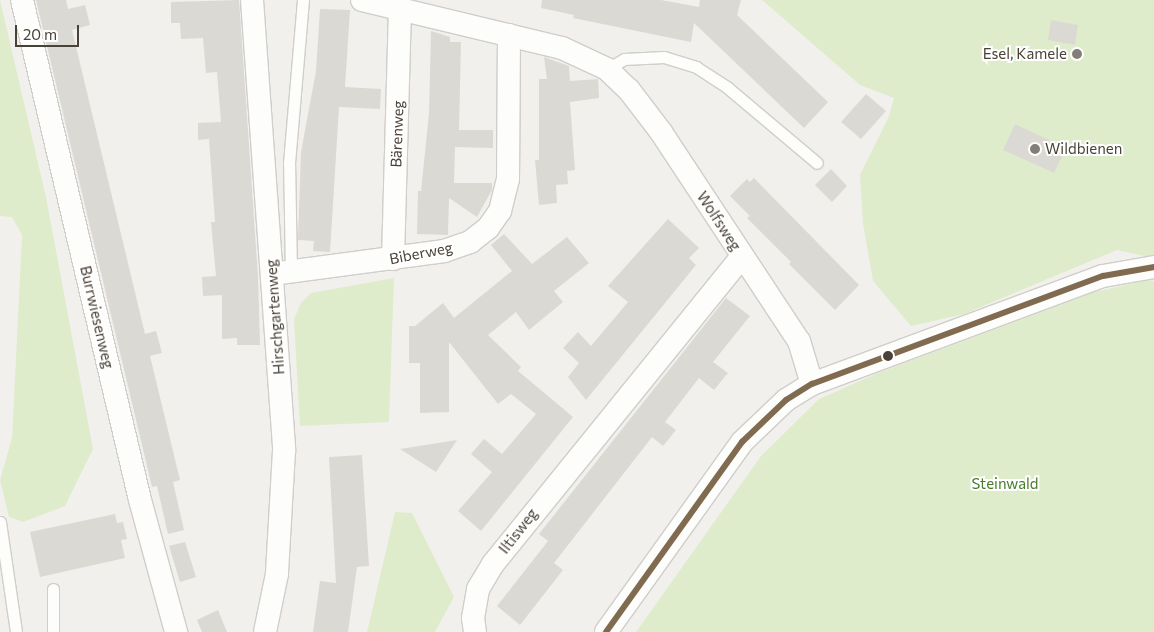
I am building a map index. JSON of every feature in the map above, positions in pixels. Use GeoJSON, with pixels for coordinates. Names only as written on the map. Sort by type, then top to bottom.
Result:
{"type":"FeatureCollection","features":[{"type":"Feature","properties":{"kind":"street","name":"Burrwiesenweg"},"geometry":{"type":"LineString","coordinates":[[22,0],[140,500],[176,632]]}},
{"type":"Feature","properties":{"kind":"street","name":"Hirschgartenweg"},"geometry":{"type":"LineString","coordinates":[[252,0],[281,273],[284,451],[277,574],[264,632]]}},
{"type":"Feature","properties":{"kind":"street","name":"Wolfsweg"},"geometry":{"type":"LineString","coordinates":[[362,0],[562,48],[607,69],[629,90],[661,132],[799,341],[812,384]]}},
{"type":"Feature","properties":{"kind":"street","name":"Bärenweg"},"geometry":{"type":"LineString","coordinates":[[393,259],[400,9]]}},
{"type":"Feature","properties":{"kind":"street","name":"Biberweg"},"geometry":{"type":"LineString","coordinates":[[281,273],[444,251],[470,242],[488,228],[500,210],[508,179],[509,35]]}},
{"type":"Feature","properties":{"kind":"street","name":"Iltisweg"},"geometry":{"type":"LineString","coordinates":[[475,632],[473,618],[478,589],[493,564],[742,256]]}},
{"type":"Feature","properties":{"kind":"street"},"geometry":{"type":"LineString","coordinates":[[606,632],[742,442],[772,412],[812,384],[1103,276],[1154,267]]}},
{"type":"Feature","properties":{"kind":"lane","name":"Hirschgartenweg"},"geometry":{"type":"LineString","coordinates":[[281,273],[303,0]]}},
{"type":"Feature","properties":{"kind":"lane"},"geometry":{"type":"LineString","coordinates":[[607,69],[624,59],[664,57],[696,67],[728,88],[817,163]]}},
{"type":"Feature","properties":{"kind":"lane"},"geometry":{"type":"LineString","coordinates":[[0,522],[16,632]]}},
{"type":"Feature","properties":{"kind":"lane"},"geometry":{"type":"LineString","coordinates":[[52,589],[53,632]]}},
{"type":"Feature","properties":{"kind":"green space"},"geometry":{"type":"Polygon","coordinates":[[[0,0],[46,197],[93,449],[65,506],[23,522],[9,517],[0,480],[12,438],[22,235],[12,217],[0,216],[0,0]]]}},
{"type":"Feature","properties":{"kind":"green space"},"geometry":{"type":"Polygon","coordinates":[[[762,0],[1154,0],[1154,258],[1117,250],[964,314],[911,326],[873,281],[863,224],[860,175],[889,116],[894,98],[860,85],[762,0]]]}},
{"type":"Feature","properties":{"kind":"green space"},"geometry":{"type":"Polygon","coordinates":[[[394,278],[389,422],[300,426],[294,319],[301,303],[311,293],[394,278]]]}},
{"type":"Feature","properties":{"kind":"green space","name":"Steinwald"},"geometry":{"type":"Polygon","coordinates":[[[1149,280],[1154,281],[1154,632],[636,632],[761,456],[819,399],[878,373],[1094,292],[1149,280]]]}},
{"type":"Feature","properties":{"kind":"green space"},"geometry":{"type":"Polygon","coordinates":[[[395,512],[412,513],[454,597],[435,632],[367,632],[395,512]]]}},
{"type":"Feature","properties":{"kind":"building"},"geometry":{"type":"Polygon","coordinates":[[[36,0],[66,0],[68,9],[85,5],[90,25],[72,30],[145,334],[156,331],[162,353],[150,356],[180,480],[173,482],[184,530],[168,534],[157,486],[152,487],[36,0]]]}},
{"type":"Feature","properties":{"kind":"building"},"geometry":{"type":"Polygon","coordinates":[[[239,0],[258,277],[260,345],[237,345],[237,338],[222,339],[222,295],[203,296],[202,277],[216,276],[211,222],[215,222],[209,139],[198,140],[198,123],[221,122],[217,72],[206,73],[203,38],[181,39],[180,23],[171,23],[171,2],[239,0]]]}},
{"type":"Feature","properties":{"kind":"building"},"geometry":{"type":"Polygon","coordinates":[[[542,0],[661,0],[699,7],[700,0],[741,0],[737,15],[828,102],[804,128],[694,23],[691,42],[573,18],[574,15],[541,8],[542,0]]]}},
{"type":"Feature","properties":{"kind":"building"},"geometry":{"type":"Polygon","coordinates":[[[320,9],[350,10],[345,87],[381,89],[380,109],[339,107],[330,252],[313,251],[314,241],[298,240],[301,152],[316,71],[320,9]]]}},
{"type":"Feature","properties":{"kind":"building"},"geometry":{"type":"Polygon","coordinates":[[[1051,20],[1078,25],[1075,45],[1048,40],[1051,20]]]}},
{"type":"Feature","properties":{"kind":"building"},"geometry":{"type":"Polygon","coordinates":[[[431,31],[450,37],[450,42],[461,42],[459,130],[493,130],[493,148],[455,147],[454,183],[492,183],[492,190],[477,217],[449,198],[448,235],[417,234],[418,191],[421,191],[429,113],[431,31]]]}},
{"type":"Feature","properties":{"kind":"building"},"geometry":{"type":"Polygon","coordinates":[[[544,57],[569,66],[570,81],[598,79],[599,98],[570,102],[575,170],[567,171],[568,184],[556,185],[557,203],[539,205],[535,160],[539,160],[539,79],[547,79],[544,57]]]}},
{"type":"Feature","properties":{"kind":"building"},"geometry":{"type":"Polygon","coordinates":[[[866,94],[886,111],[861,139],[841,122],[866,94]]]}},
{"type":"Feature","properties":{"kind":"building","name":"Wildbienen"},"geometry":{"type":"Polygon","coordinates":[[[1015,124],[1066,148],[1054,173],[1003,150],[1015,124]]]}},
{"type":"Feature","properties":{"kind":"building"},"geometry":{"type":"Polygon","coordinates":[[[831,169],[847,186],[832,202],[815,185],[831,169]]]}},
{"type":"Feature","properties":{"kind":"building"},"geometry":{"type":"Polygon","coordinates":[[[754,178],[859,285],[835,310],[789,264],[791,262],[747,218],[750,216],[730,196],[747,179],[750,182],[754,178]]]}},
{"type":"Feature","properties":{"kind":"building"},"geometry":{"type":"Polygon","coordinates":[[[668,219],[699,248],[689,258],[696,265],[586,400],[568,377],[579,363],[563,348],[578,332],[591,346],[628,302],[608,286],[668,219]]]}},
{"type":"Feature","properties":{"kind":"building"},"geometry":{"type":"Polygon","coordinates":[[[504,234],[532,264],[567,237],[589,263],[554,291],[563,302],[529,330],[516,312],[488,335],[521,367],[518,371],[573,417],[481,531],[458,511],[492,472],[471,454],[484,439],[502,454],[536,414],[511,394],[498,404],[449,342],[449,412],[420,413],[420,363],[409,363],[409,326],[415,326],[443,303],[454,318],[512,271],[491,245],[504,234]]]}},
{"type":"Feature","properties":{"kind":"building"},"geometry":{"type":"Polygon","coordinates":[[[726,298],[750,316],[713,362],[728,373],[714,390],[699,378],[665,422],[676,430],[663,446],[652,437],[554,563],[563,570],[520,625],[497,606],[548,541],[539,534],[726,298]]]}},
{"type":"Feature","properties":{"kind":"building"},"geometry":{"type":"Polygon","coordinates":[[[457,440],[436,472],[400,449],[457,440]]]}},
{"type":"Feature","properties":{"kind":"building"},"geometry":{"type":"Polygon","coordinates":[[[362,455],[369,566],[357,567],[348,632],[313,632],[320,581],[336,583],[329,457],[362,455]]]}},
{"type":"Feature","properties":{"kind":"building"},"geometry":{"type":"Polygon","coordinates":[[[115,514],[117,523],[123,522],[127,539],[121,540],[125,558],[40,577],[30,532],[115,514]]]}},
{"type":"Feature","properties":{"kind":"building"},"geometry":{"type":"Polygon","coordinates":[[[185,542],[196,577],[180,582],[169,546],[185,542]]]}},
{"type":"Feature","properties":{"kind":"building"},"geometry":{"type":"Polygon","coordinates":[[[218,610],[227,632],[202,632],[197,620],[218,610]]]}},
{"type":"Feature","properties":{"kind":"transit line"},"geometry":{"type":"LineString","coordinates":[[606,632],[742,442],[786,400],[812,384],[1103,276],[1154,267]]}},
{"type":"Feature","properties":{"kind":"place","name":"Esel, Kamele"},"geometry":{"type":"Point","coordinates":[1077,54]}},
{"type":"Feature","properties":{"kind":"place","name":"Wildbienen"},"geometry":{"type":"Point","coordinates":[1035,149]}}]}
